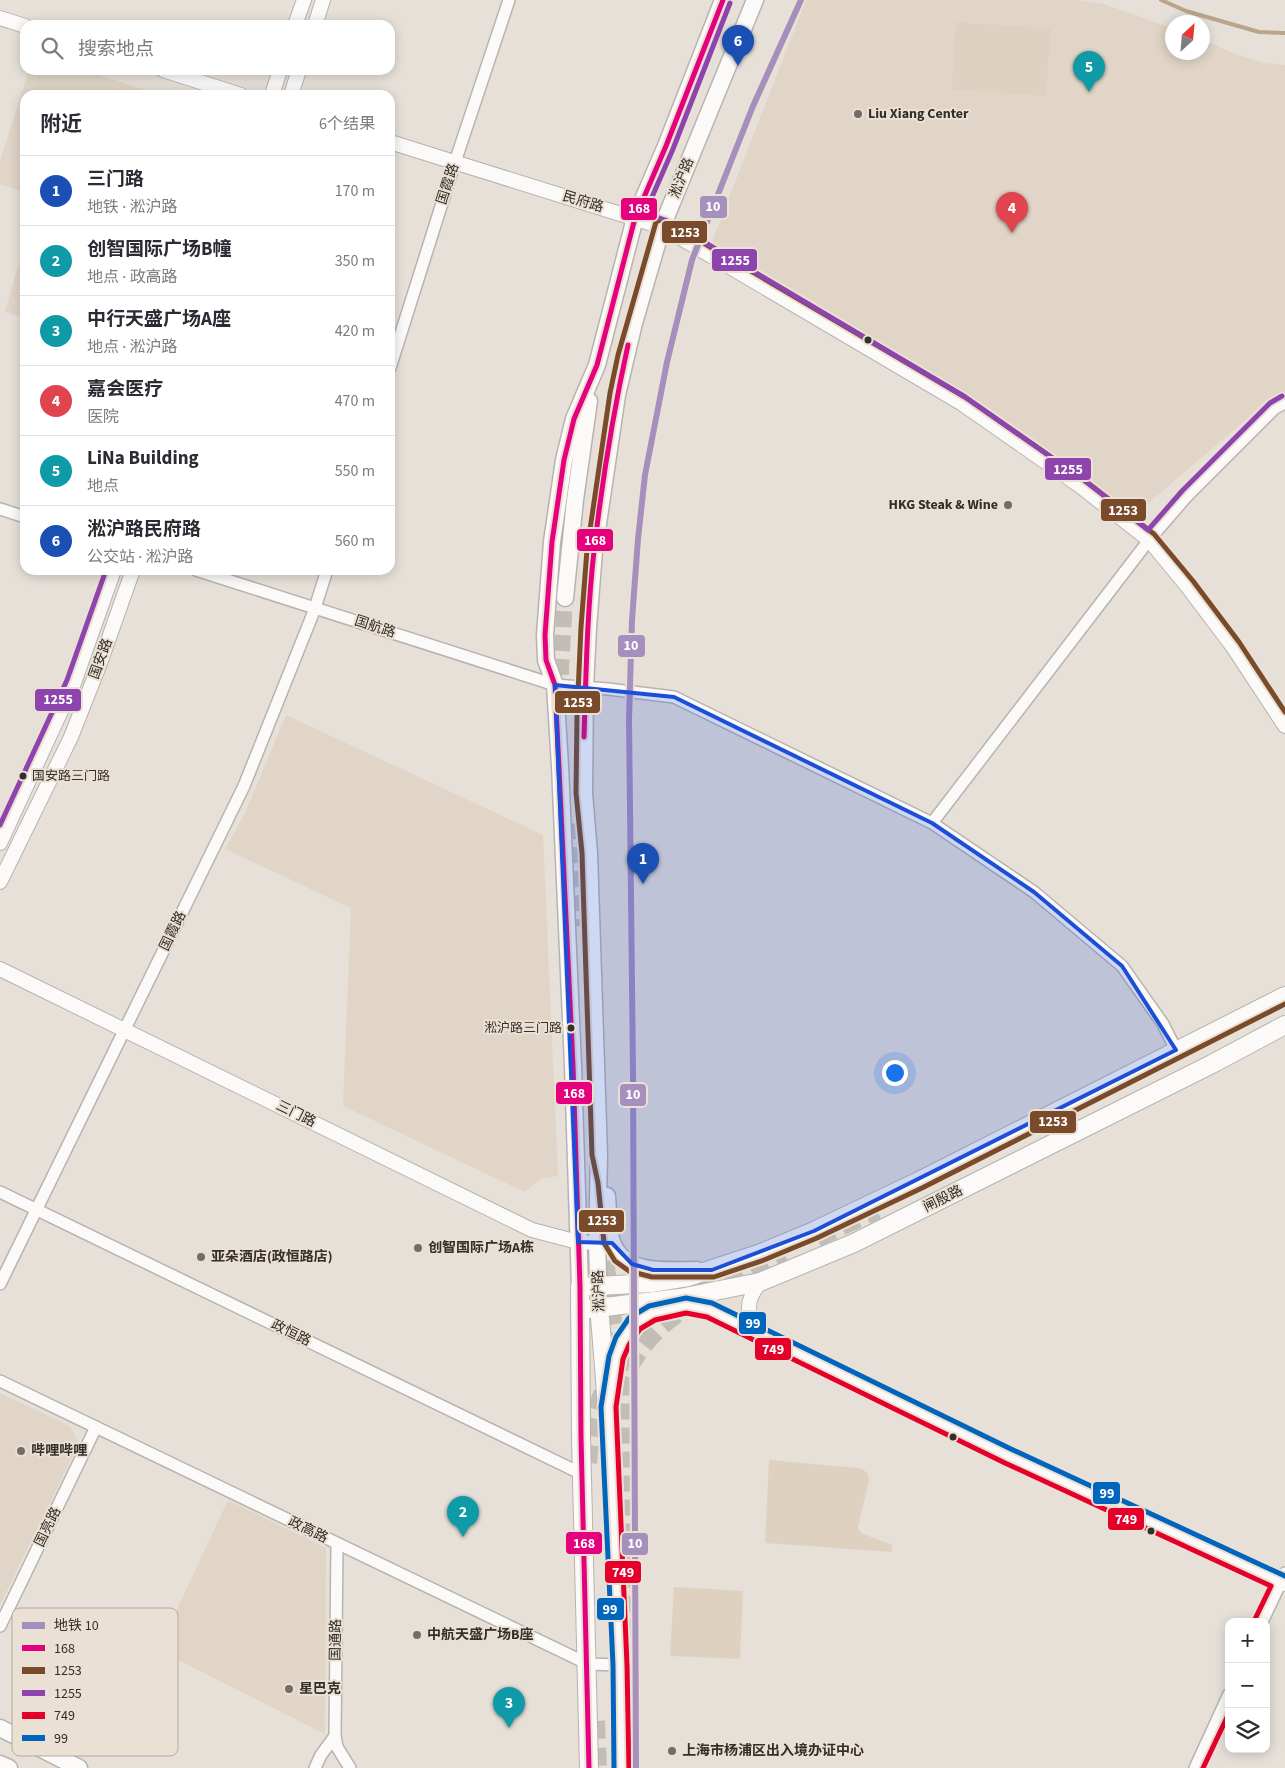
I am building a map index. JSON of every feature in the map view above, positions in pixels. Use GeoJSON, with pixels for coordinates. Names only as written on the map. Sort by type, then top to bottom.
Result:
{"type":"FeatureCollection","features":[{"type":"Feature","properties":{"kind":"main road","name":"淞沪路"},"geometry":{"type":"LineString","coordinates":[[622,1768],[620,1665],[608,1407],[599,1307],[589,1286],[578,1242],[573,1066],[560,766],[555,685],[546,660],[544,635],[552,542],[564,460],[574,419],[597,364],[635,218],[666,146],[723,0]]}},
{"type":"Feature","properties":{"kind":"main road","name":"淞沪路"},"geometry":{"type":"LineString","coordinates":[[589,1768],[580,1310],[589,1286],[598,1243],[599,1155],[589,853],[584,793],[585,687],[594,551],[617,395],[625,357],[662,228],[755,0]]}},
{"type":"Feature","properties":{"kind":"main road"},"geometry":{"type":"LineString","coordinates":[[584,600],[596,477],[608,414],[625,357]]}},
{"type":"Feature","properties":{"kind":"main road"},"geometry":{"type":"LineString","coordinates":[[565,598],[579,463],[597,364]]}},
{"type":"Feature","properties":{"kind":"main road","name":"闸殷路"},"geometry":{"type":"LineString","coordinates":[[589,1286],[651,1283],[688,1278],[762,1253],[814,1231],[919,1181],[1285,996]]}},
{"type":"Feature","properties":{"kind":"main road","name":"闸殷路"},"geometry":{"type":"LineString","coordinates":[[580,1310],[647,1303],[727,1290],[760,1282],[854,1243],[1212,1064],[1285,1025]]}},
{"type":"Feature","properties":{"kind":"main road"},"geometry":{"type":"LineString","coordinates":[[1110,1083],[1056,1118],[884,1213],[1095,1114],[1212,1064]]}},
{"type":"Feature","properties":{"kind":"main road"},"geometry":{"type":"LineString","coordinates":[[599,1155],[605,1182],[611,1242],[620,1256],[632,1264],[653,1270],[712,1270]]}},
{"type":"Feature","properties":{"kind":"main road"},"geometry":{"type":"LineString","coordinates":[[608,1407],[616,1357],[622,1341],[635,1323],[652,1313],[706,1300],[727,1290]]}},
{"type":"Feature","properties":{"kind":"main road"},"geometry":{"type":"LineString","coordinates":[[0,1728],[12,1734]]}},
{"type":"Feature","properties":{"kind":"main road"},"geometry":{"type":"LineString","coordinates":[[55,1756],[79,1768]]}},
{"type":"Feature","properties":{"kind":"main road"},"geometry":{"type":"LineString","coordinates":[[0,1764],[9,1768]]}},
{"type":"Feature","properties":{"kind":"street"},"geometry":{"type":"LineString","coordinates":[[297,20],[304,0]]}},
{"type":"Feature","properties":{"kind":"street"},"geometry":{"type":"LineString","coordinates":[[317,20],[323,0]]}},
{"type":"Feature","properties":{"kind":"street","name":"国霞路"},"geometry":{"type":"LineString","coordinates":[[395,352],[509,0]]}},
{"type":"Feature","properties":{"kind":"street"},"geometry":{"type":"LineString","coordinates":[[0,18],[20,24]]}},
{"type":"Feature","properties":{"kind":"street"},"geometry":{"type":"LineString","coordinates":[[179,75],[225,90]]}},
{"type":"Feature","properties":{"kind":"street"},"geometry":{"type":"LineString","coordinates":[[274,90],[278,75]]}},
{"type":"Feature","properties":{"kind":"street"},"geometry":{"type":"LineString","coordinates":[[293,90],[297,75]]}},
{"type":"Feature","properties":{"kind":"street","name":"民府路"},"geometry":{"type":"LineString","coordinates":[[395,144],[662,228],[961,403],[1080,486],[1149,540],[1233,647],[1285,726]]}},
{"type":"Feature","properties":{"kind":"street"},"geometry":{"type":"LineString","coordinates":[[932,823],[1149,540],[1187,496],[1275,408],[1285,403]]}},
{"type":"Feature","properties":{"kind":"street"},"geometry":{"type":"LineString","coordinates":[[0,509],[20,515]]}},
{"type":"Feature","properties":{"kind":"street","name":"国安路"},"geometry":{"type":"LineString","coordinates":[[0,843],[74,683],[112,575]]}},
{"type":"Feature","properties":{"kind":"street","name":"国安路"},"geometry":{"type":"LineString","coordinates":[[0,882],[71,737],[99,666],[131,575]]}},
{"type":"Feature","properties":{"kind":"street","name":"国航路"},"geometry":{"type":"LineString","coordinates":[[212,575],[555,685],[674,697],[932,823],[1034,892],[1122,966],[1164,1024],[1176,1050]]}},
{"type":"Feature","properties":{"kind":"street","name":"国霞路"},"geometry":{"type":"LineString","coordinates":[[0,1284],[244,786],[315,608],[325,575]]}},
{"type":"Feature","properties":{"kind":"street","name":"三门路"},"geometry":{"type":"LineString","coordinates":[[0,969],[532,1230],[578,1242],[598,1243]]}},
{"type":"Feature","properties":{"kind":"street","name":"政恒路"},"geometry":{"type":"LineString","coordinates":[[0,1192],[582,1474]]}},
{"type":"Feature","properties":{"kind":"street"},"geometry":{"type":"LineString","coordinates":[[760,1282],[751,1298],[748,1311],[763,1338]]}},
{"type":"Feature","properties":{"kind":"street"},"geometry":{"type":"LineString","coordinates":[[647,1303],[686,1305],[709,1310],[1008,1456],[1284,1580],[1264,1618]]}},
{"type":"Feature","properties":{"kind":"street","name":"政高路"},"geometry":{"type":"LineString","coordinates":[[0,1381],[588,1664],[620,1665]]}},
{"type":"Feature","properties":{"kind":"street","name":"国亮路"},"geometry":{"type":"LineString","coordinates":[[0,1626],[96,1427]]}},
{"type":"Feature","properties":{"kind":"street","name":"国通路"},"geometry":{"type":"LineString","coordinates":[[337,1544],[335,1736],[337,1746],[350,1768]]}},
{"type":"Feature","properties":{"kind":"street"},"geometry":{"type":"LineString","coordinates":[[1195,1768],[1225,1703]]}},
{"type":"Feature","properties":{"kind":"street"},"geometry":{"type":"LineString","coordinates":[[315,1768],[335,1736]]}},
{"type":"Feature","properties":{"kind":"highlighted area"},"geometry":{"type":"Polygon","coordinates":[[[555,685],[674,697],[932,823],[1034,892],[1122,966],[1176,1050],[814,1231],[712,1270],[653,1270],[632,1264],[612,1243],[578,1242],[555,685]]]}},
{"type":"Feature","properties":{"kind":"shaded area"},"geometry":{"type":"Polygon","coordinates":[[[806,0],[1077,0],[1104,4],[1165,26],[1165,60],[1210,60],[1210,43],[1238,55],[1265,63],[1285,65],[1285,393],[1248,418],[1145,506],[1134,510],[1123,507],[968,398],[711,244],[806,0]]]}},
{"type":"Feature","properties":{"kind":"shaded area"},"geometry":{"type":"Polygon","coordinates":[[[956,22],[1051,29],[1046,96],[952,89],[956,22]]]}},
{"type":"Feature","properties":{"kind":"shaded area"},"geometry":{"type":"Polygon","coordinates":[[[27,75],[99,75],[146,90],[23,90],[27,75]]]}},
{"type":"Feature","properties":{"kind":"shaded area"},"geometry":{"type":"Polygon","coordinates":[[[20,98],[20,191],[0,184],[0,161],[20,98]]]}},
{"type":"Feature","properties":{"kind":"shaded area"},"geometry":{"type":"Polygon","coordinates":[[[20,259],[20,316],[5,312],[20,259]]]}},
{"type":"Feature","properties":{"kind":"shaded area"},"geometry":{"type":"Polygon","coordinates":[[[286,715],[543,835],[558,1176],[541,1179],[525,1192],[343,1106],[351,908],[225,849],[245,813],[286,715]]]}},
{"type":"Feature","properties":{"kind":"shaded area"},"geometry":{"type":"Polygon","coordinates":[[[0,1393],[70,1426],[79,1443],[0,1605],[0,1393]]]}},
{"type":"Feature","properties":{"kind":"shaded area"},"geometry":{"type":"Polygon","coordinates":[[[769,1460],[864,1470],[868,1474],[869,1480],[858,1528],[861,1533],[892,1545],[892,1552],[765,1543],[769,1460]]]}},
{"type":"Feature","properties":{"kind":"shaded area"},"geometry":{"type":"Polygon","coordinates":[[[228,1500],[326,1548],[325,1734],[178,1660],[178,1608],[228,1500]]]}},
{"type":"Feature","properties":{"kind":"shaded area"},"geometry":{"type":"Polygon","coordinates":[[[674,1587],[743,1591],[740,1659],[670,1656],[674,1587]]]}},
{"type":"Feature","properties":{"kind":"waterway"},"geometry":{"type":"LineString","coordinates":[[1161,0],[1186,11],[1259,32],[1285,33]]}},
{"type":"Feature","properties":{"kind":"tunnel"},"geometry":{"type":"LineString","coordinates":[[562,699],[561,670],[565,598]]}},
{"type":"Feature","properties":{"kind":"tunnel"},"geometry":{"type":"LineString","coordinates":[[579,823],[583,926]]}},
{"type":"Feature","properties":{"kind":"tunnel"},"geometry":{"type":"LineString","coordinates":[[817,1238],[877,1210]]}},
{"type":"Feature","properties":{"kind":"tunnel"},"geometry":{"type":"LineString","coordinates":[[603,1237],[623,1390],[631,1768]]}},
{"type":"Feature","properties":{"kind":"tunnel"},"geometry":{"type":"LineString","coordinates":[[701,1291],[784,1253]]}},
{"type":"Feature","properties":{"kind":"tunnel"},"geometry":{"type":"LineString","coordinates":[[610,1418],[622,1381],[641,1349],[667,1322],[700,1301]]}},
{"type":"Feature","properties":{"kind":"tunnel"},"geometry":{"type":"LineString","coordinates":[[588,1463],[594,1422],[606,1384]]}},
{"type":"Feature","properties":{"kind":"tunnel"},"geometry":{"type":"LineString","coordinates":[[596,1721],[598,1768]]}},
{"type":"Feature","properties":{"kind":"metro line","name":"10"},"geometry":{"type":"LineString","coordinates":[[636,1768],[633,1073],[629,719],[632,620],[638,539],[645,475],[667,362],[692,260],[753,106],[801,0]]}},
{"type":"Feature","properties":{"kind":"transit line","name":"168"},"geometry":{"type":"LineString","coordinates":[[589,1768],[581,1437],[580,1287],[573,1066],[555,685],[546,660],[545,635],[552,542],[564,460],[574,419],[597,365],[635,218],[666,146],[723,0]]}},
{"type":"Feature","properties":{"kind":"transit line","name":"1255"},"geometry":{"type":"LineString","coordinates":[[730,3],[673,149],[645,213],[665,220],[684,230],[965,397],[1084,480],[1148,530],[1182,491],[1270,403],[1282,396]]}},
{"type":"Feature","properties":{"kind":"transit line","name":"1253"},"geometry":{"type":"LineString","coordinates":[[1285,712],[1239,642],[1193,581],[1154,534],[1084,480],[965,397],[666,221],[660,220],[656,222],[618,355],[610,393],[587,550],[577,715],[576,793],[582,853],[592,1155],[598,1183],[604,1243],[615,1261],[629,1271],[652,1277],[714,1277],[764,1260],[817,1238],[922,1188],[1285,1004]]}},
{"type":"Feature","properties":{"kind":"transit line","name":"168"},"geometry":{"type":"LineString","coordinates":[[584,737],[588,621],[594,551],[608,448],[628,345]]}},
{"type":"Feature","properties":{"kind":"transit line","name":"1255"},"geometry":{"type":"LineString","coordinates":[[0,825],[67,680],[104,575]]}},
{"type":"Feature","properties":{"kind":"transit line","name":"99"},"geometry":{"type":"LineString","coordinates":[[614,1768],[613,1665],[601,1407],[609,1356],[616,1337],[629,1318],[649,1306],[686,1298],[712,1303],[1011,1449],[1285,1576]]}},
{"type":"Feature","properties":{"kind":"transit line","name":"749"},"geometry":{"type":"LineString","coordinates":[[629,1768],[627,1665],[616,1407],[623,1359],[629,1345],[640,1329],[655,1320],[686,1313],[707,1317],[1005,1463],[1271,1586],[1255,1618]]}},
{"type":"Feature","properties":{"kind":"transit line","name":"749"},"geometry":{"type":"LineString","coordinates":[[1203,1768],[1225,1721]]}},
{"type":"Feature","properties":{"kind":"place","name":"淞沪路民府路"},"geometry":{"type":"Point","coordinates":[738,66]}},
{"type":"Feature","properties":{"kind":"place","name":"LiNa Building"},"geometry":{"type":"Point","coordinates":[1089,92]}},
{"type":"Feature","properties":{"kind":"place","name":"Liu Xiang Center"},"geometry":{"type":"Point","coordinates":[858,114]}},
{"type":"Feature","properties":{"kind":"place","name":"嘉会医疗"},"geometry":{"type":"Point","coordinates":[1012,233]}},
{"type":"Feature","properties":{"kind":"place","name":"HKG Steak & Wine"},"geometry":{"type":"Point","coordinates":[1008,505]}},
{"type":"Feature","properties":{"kind":"place","name":"国安路三门路"},"geometry":{"type":"Point","coordinates":[23,776]}},
{"type":"Feature","properties":{"kind":"place","name":"三门路"},"geometry":{"type":"Point","coordinates":[643,884]}},
{"type":"Feature","properties":{"kind":"place","name":"淞沪路三门路"},"geometry":{"type":"Point","coordinates":[571,1028]}},
{"type":"Feature","properties":{"kind":"place","name":"创智国际广场A栋"},"geometry":{"type":"Point","coordinates":[418,1248]}},
{"type":"Feature","properties":{"kind":"place","name":"亚朵酒店(政恒路店)"},"geometry":{"type":"Point","coordinates":[201,1257]}},
{"type":"Feature","properties":{"kind":"place","name":"哔哩哔哩"},"geometry":{"type":"Point","coordinates":[21,1451]}},
{"type":"Feature","properties":{"kind":"place","name":"创智国际广场B幢"},"geometry":{"type":"Point","coordinates":[463,1537]}},
{"type":"Feature","properties":{"kind":"place","name":"中航天盛广场B座"},"geometry":{"type":"Point","coordinates":[417,1635]}},
{"type":"Feature","properties":{"kind":"place","name":"星巴克"},"geometry":{"type":"Point","coordinates":[289,1689]}},
{"type":"Feature","properties":{"kind":"place","name":"中行天盛广场A座"},"geometry":{"type":"Point","coordinates":[509,1728]}},
{"type":"Feature","properties":{"kind":"place","name":"上海市杨浦区出入境办证中心"},"geometry":{"type":"Point","coordinates":[672,1751]}}]}
